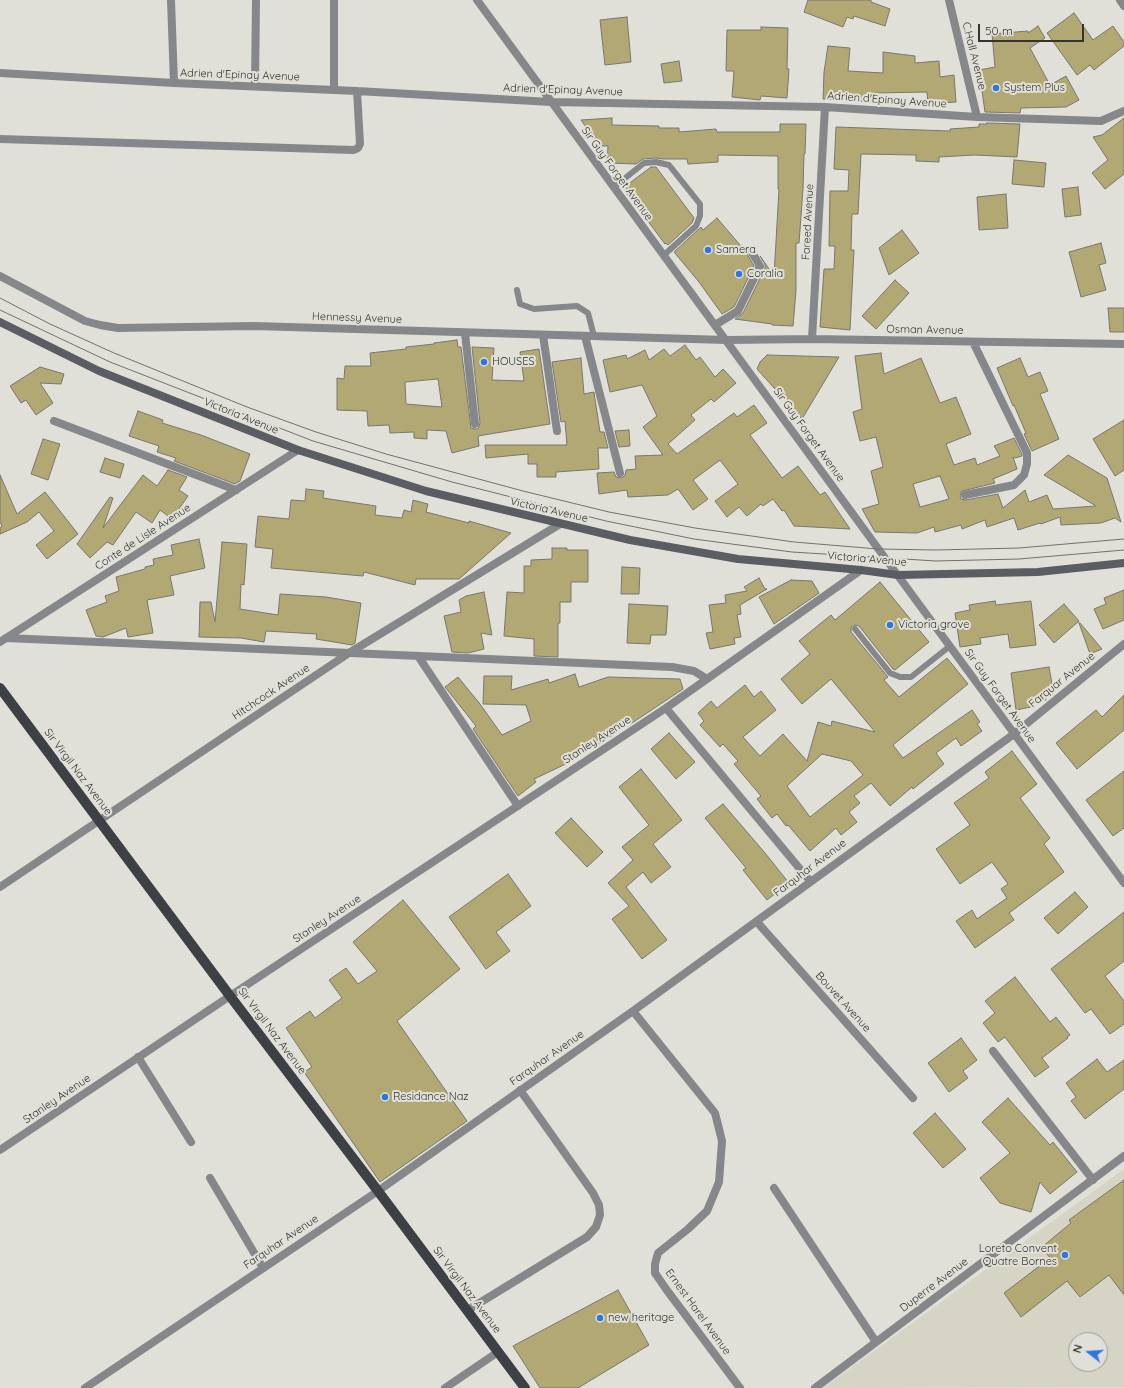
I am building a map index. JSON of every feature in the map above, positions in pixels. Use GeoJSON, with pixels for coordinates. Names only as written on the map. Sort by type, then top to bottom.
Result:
{"type":"FeatureCollection","features":[{"type":"Feature","properties":{"kind":"main road","name":"Victoria Avenue"},"geometry":{"type":"LineString","coordinates":[[0,322],[99,371],[298,450],[426,491],[630,540],[738,559],[898,574],[1038,572],[1124,563]]}},
{"type":"Feature","properties":{"kind":"main road","name":"Sir Virgil Naz Avenue"},"geometry":{"type":"LineString","coordinates":[[0,688],[526,1388]]}},
{"type":"Feature","properties":{"kind":"street"},"geometry":{"type":"LineString","coordinates":[[171,0],[174,83]]}},
{"type":"Feature","properties":{"kind":"street"},"geometry":{"type":"LineString","coordinates":[[255,86],[256,0]]}},
{"type":"Feature","properties":{"kind":"street"},"geometry":{"type":"LineString","coordinates":[[334,0],[334,90]]}},
{"type":"Feature","properties":{"kind":"street","name":"Sir Guy Forget Avenue"},"geometry":{"type":"LineString","coordinates":[[477,0],[1124,883]]}},
{"type":"Feature","properties":{"kind":"street","name":"C.Hall Avenue"},"geometry":{"type":"LineString","coordinates":[[949,0],[977,118]]}},
{"type":"Feature","properties":{"kind":"street"},"geometry":{"type":"LineString","coordinates":[[1120,0],[1124,6]]}},
{"type":"Feature","properties":{"kind":"street","name":"Adrien d'Epinay Avenue"},"geometry":{"type":"LineString","coordinates":[[0,73],[551,102],[825,107],[977,118],[1101,121],[1124,111]]}},
{"type":"Feature","properties":{"kind":"street"},"geometry":{"type":"LineString","coordinates":[[0,138],[354,150],[358,148],[360,144],[357,91]]}},
{"type":"Feature","properties":{"kind":"street","name":"Fareed Avenue"},"geometry":{"type":"LineString","coordinates":[[812,339],[825,107]]}},
{"type":"Feature","properties":{"kind":"street"},"geometry":{"type":"LineString","coordinates":[[715,325],[738,311],[760,266],[751,251]]}},
{"type":"Feature","properties":{"kind":"street","name":"Hennessy Avenue"},"geometry":{"type":"LineString","coordinates":[[0,276],[85,321],[118,328],[254,326],[726,340]]}},
{"type":"Feature","properties":{"kind":"street"},"geometry":{"type":"LineString","coordinates":[[465,333],[476,424]]}},
{"type":"Feature","properties":{"kind":"street"},"geometry":{"type":"LineString","coordinates":[[544,335],[557,431]]}},
{"type":"Feature","properties":{"kind":"street"},"geometry":{"type":"LineString","coordinates":[[585,336],[620,473]]}},
{"type":"Feature","properties":{"kind":"street","name":"Osman Avenue"},"geometry":{"type":"LineString","coordinates":[[726,340],[812,339],[1124,344]]}},
{"type":"Feature","properties":{"kind":"street"},"geometry":{"type":"LineString","coordinates":[[965,495],[1014,485],[1024,475],[1027,464],[1027,453],[973,342]]}},
{"type":"Feature","properties":{"kind":"street"},"geometry":{"type":"LineString","coordinates":[[54,422],[236,490]]}},
{"type":"Feature","properties":{"kind":"street","name":"Conte de Lisle Avenue"},"geometry":{"type":"LineString","coordinates":[[3,640],[298,450]]}},
{"type":"Feature","properties":{"kind":"street","name":"Hitchcock Avenue"},"geometry":{"type":"LineString","coordinates":[[0,887],[349,653],[560,524]]}},
{"type":"Feature","properties":{"kind":"street","name":"Stanley Avenue"},"geometry":{"type":"LineString","coordinates":[[0,1150],[666,708],[861,570]]}},
{"type":"Feature","properties":{"kind":"street"},"geometry":{"type":"LineString","coordinates":[[3,640],[672,667],[694,671],[707,679]]}},
{"type":"Feature","properties":{"kind":"street","name":"Farquar Avenue"},"geometry":{"type":"LineString","coordinates":[[1014,734],[1124,644]]}},
{"type":"Feature","properties":{"kind":"street"},"geometry":{"type":"LineString","coordinates":[[418,656],[518,806]]}},
{"type":"Feature","properties":{"kind":"street"},"geometry":{"type":"LineString","coordinates":[[666,708],[810,881]]}},
{"type":"Feature","properties":{"kind":"street","name":"Farquhar Avenue"},"geometry":{"type":"LineString","coordinates":[[85,1388],[378,1191],[757,922],[810,881],[1014,734]]}},
{"type":"Feature","properties":{"kind":"street","name":"Bouvet Avenue"},"geometry":{"type":"LineString","coordinates":[[757,922],[913,1098]]}},
{"type":"Feature","properties":{"kind":"street","name":"Ernest Harel Avenue"},"geometry":{"type":"LineString","coordinates":[[633,1011],[715,1113],[722,1141],[719,1182],[707,1211],[658,1253],[654,1264],[656,1272],[666,1289],[740,1388]]}},
{"type":"Feature","properties":{"kind":"street"},"geometry":{"type":"LineString","coordinates":[[993,1051],[1093,1180]]}},
{"type":"Feature","properties":{"kind":"street"},"geometry":{"type":"LineString","coordinates":[[138,1057],[191,1142]]}},
{"type":"Feature","properties":{"kind":"street"},"geometry":{"type":"LineString","coordinates":[[468,1310],[587,1237],[596,1227],[600,1215],[599,1205],[593,1193],[520,1090]]}},
{"type":"Feature","properties":{"kind":"street","name":"Duperre Avenue"},"geometry":{"type":"LineString","coordinates":[[815,1388],[1124,1156]]}},
{"type":"Feature","properties":{"kind":"street"},"geometry":{"type":"LineString","coordinates":[[210,1178],[263,1268]]}},
{"type":"Feature","properties":{"kind":"street"},"geometry":{"type":"LineString","coordinates":[[774,1188],[876,1342]]}},
{"type":"Feature","properties":{"kind":"street"},"geometry":{"type":"LineString","coordinates":[[444,1388],[498,1352]]}},
{"type":"Feature","properties":{"kind":"lane"},"geometry":{"type":"LineString","coordinates":[[614,187],[644,163],[656,162],[669,165],[700,204],[700,216],[696,226],[664,255]]}},
{"type":"Feature","properties":{"kind":"lane"},"geometry":{"type":"LineString","coordinates":[[517,290],[520,304],[534,309],[577,306],[588,313],[594,336]]}},
{"type":"Feature","properties":{"kind":"lane"},"geometry":{"type":"LineString","coordinates":[[855,629],[890,673],[900,677],[911,677],[950,646]]}},
{"type":"Feature","properties":{"kind":"shaded area","name":"Loreto Convent Quatre Bornes"},"geometry":{"type":"Polygon","coordinates":[[[1124,1169],[1124,1387],[823,1388],[1124,1169]]]}},
{"type":"Feature","properties":{"kind":"building"},"geometry":{"type":"Polygon","coordinates":[[[808,0],[871,0],[871,2],[890,9],[885,26],[854,16],[853,19],[847,17],[843,27],[804,12],[808,0]]]}},
{"type":"Feature","properties":{"kind":"building"},"geometry":{"type":"Polygon","coordinates":[[[1074,13],[1093,40],[1113,26],[1124,42],[1124,46],[1094,70],[1090,65],[1077,75],[1047,33],[1074,13]]]}},
{"type":"Feature","properties":{"kind":"building"},"geometry":{"type":"Polygon","coordinates":[[[627,17],[631,62],[605,65],[600,20],[627,17]]]}},
{"type":"Feature","properties":{"kind":"building"},"geometry":{"type":"Polygon","coordinates":[[[1038,26],[1045,38],[1030,48],[1050,85],[1066,76],[1079,100],[1066,107],[1021,108],[1020,113],[985,112],[979,70],[995,67],[992,34],[1028,31],[1028,33],[1038,26]]]}},
{"type":"Feature","properties":{"kind":"building"},"geometry":{"type":"Polygon","coordinates":[[[761,27],[788,28],[787,69],[789,69],[787,98],[761,96],[760,100],[732,97],[734,71],[726,71],[727,30],[761,30],[761,27]]]}},
{"type":"Feature","properties":{"kind":"building"},"geometry":{"type":"Polygon","coordinates":[[[828,46],[850,48],[848,71],[883,73],[883,52],[915,56],[915,63],[939,61],[940,77],[954,75],[956,102],[928,104],[927,92],[874,93],[873,102],[823,99],[824,72],[828,46]]]}},
{"type":"Feature","properties":{"kind":"building"},"geometry":{"type":"Polygon","coordinates":[[[679,61],[682,81],[664,83],[661,64],[679,61]]]}},
{"type":"Feature","properties":{"kind":"building"},"geometry":{"type":"Polygon","coordinates":[[[612,118],[612,125],[679,128],[679,132],[716,129],[717,132],[780,132],[780,124],[806,124],[799,243],[796,243],[796,291],[793,326],[772,325],[735,319],[743,313],[765,268],[765,264],[760,256],[774,276],[779,189],[778,156],[718,155],[718,162],[688,164],[687,159],[656,158],[643,159],[636,164],[607,163],[608,146],[599,146],[581,120],[612,118]]]}},
{"type":"Feature","properties":{"kind":"building"},"geometry":{"type":"Polygon","coordinates":[[[1124,118],[1124,174],[1105,189],[1092,173],[1108,160],[1093,137],[1102,135],[1124,118]]]}},
{"type":"Feature","properties":{"kind":"building"},"geometry":{"type":"Polygon","coordinates":[[[979,124],[1020,124],[1017,157],[975,155],[939,157],[939,162],[916,161],[916,155],[861,154],[858,214],[852,214],[851,250],[854,250],[850,330],[820,327],[824,269],[834,269],[835,246],[829,246],[830,191],[848,191],[849,170],[834,169],[836,127],[950,131],[950,129],[979,127],[979,124]]]}},
{"type":"Feature","properties":{"kind":"building"},"geometry":{"type":"Polygon","coordinates":[[[1014,160],[1046,163],[1044,187],[1012,184],[1014,160]]]}},
{"type":"Feature","properties":{"kind":"building"},"geometry":{"type":"Polygon","coordinates":[[[651,167],[656,167],[694,218],[692,223],[668,245],[666,243],[665,244],[623,188],[651,167]]]}},
{"type":"Feature","properties":{"kind":"building"},"geometry":{"type":"Polygon","coordinates":[[[1078,187],[1081,215],[1065,217],[1062,189],[1078,187]]]}},
{"type":"Feature","properties":{"kind":"building"},"geometry":{"type":"Polygon","coordinates":[[[1006,194],[1008,228],[979,230],[977,197],[1006,194]]]}},
{"type":"Feature","properties":{"kind":"building"},"geometry":{"type":"Polygon","coordinates":[[[717,218],[746,252],[754,266],[734,307],[722,314],[699,282],[674,252],[701,227],[703,230],[717,218]]]}},
{"type":"Feature","properties":{"kind":"building"},"geometry":{"type":"Polygon","coordinates":[[[902,230],[919,253],[889,275],[879,248],[902,230]]]}},
{"type":"Feature","properties":{"kind":"building"},"geometry":{"type":"Polygon","coordinates":[[[1101,243],[1106,263],[1099,265],[1106,290],[1081,297],[1069,252],[1101,243]]]}},
{"type":"Feature","properties":{"kind":"building"},"geometry":{"type":"Polygon","coordinates":[[[895,280],[909,293],[876,329],[862,316],[895,280]]]}},
{"type":"Feature","properties":{"kind":"building"},"geometry":{"type":"Polygon","coordinates":[[[1108,308],[1124,308],[1124,332],[1110,332],[1108,308]]]}},
{"type":"Feature","properties":{"kind":"building"},"geometry":{"type":"Polygon","coordinates":[[[457,340],[458,347],[461,347],[471,428],[475,429],[478,429],[480,423],[472,347],[494,348],[492,380],[524,381],[520,352],[539,349],[550,424],[478,436],[479,446],[452,453],[446,431],[427,430],[427,439],[414,438],[414,432],[390,433],[389,425],[368,426],[367,411],[337,410],[337,378],[344,379],[345,366],[371,366],[370,353],[406,349],[406,347],[457,340]],[[438,379],[405,382],[406,404],[442,407],[438,379]]]}},
{"type":"Feature","properties":{"kind":"building"},"geometry":{"type":"Polygon","coordinates":[[[685,345],[696,360],[700,357],[715,377],[723,369],[736,383],[714,402],[711,399],[691,415],[695,420],[668,444],[677,454],[734,413],[737,417],[754,405],[767,423],[750,435],[782,478],[798,466],[820,495],[825,492],[850,529],[794,526],[784,510],[782,511],[773,499],[763,506],[761,504],[747,516],[739,507],[727,517],[715,501],[738,484],[720,460],[693,480],[708,499],[693,510],[678,489],[668,495],[628,497],[627,490],[599,494],[597,473],[614,472],[616,477],[622,478],[625,475],[626,470],[636,469],[635,456],[663,455],[643,427],[657,416],[642,385],[610,392],[603,360],[626,355],[627,359],[645,350],[649,360],[664,349],[670,356],[685,345]]]}},
{"type":"Feature","properties":{"kind":"building"},"geometry":{"type":"Polygon","coordinates":[[[881,353],[884,374],[921,358],[940,403],[956,397],[971,434],[946,444],[954,465],[975,458],[977,465],[1000,456],[994,446],[1014,438],[1022,454],[1022,456],[1015,458],[1013,457],[1017,469],[993,479],[995,483],[962,491],[960,496],[961,499],[966,500],[998,494],[1003,508],[1025,490],[1029,502],[1047,495],[1053,509],[1096,506],[1044,475],[1068,455],[1107,478],[1121,522],[1115,518],[1101,523],[1061,525],[1060,517],[1018,530],[1014,518],[987,527],[985,520],[962,529],[961,525],[935,532],[934,527],[917,533],[875,532],[862,509],[879,504],[871,471],[883,467],[876,437],[860,441],[853,412],[862,409],[855,356],[881,353]],[[940,476],[913,484],[920,507],[949,499],[940,476]]]}},
{"type":"Feature","properties":{"kind":"building"},"geometry":{"type":"Polygon","coordinates":[[[767,355],[839,357],[802,419],[757,369],[760,362],[767,355]]]}},
{"type":"Feature","properties":{"kind":"building"},"geometry":{"type":"Polygon","coordinates":[[[581,358],[584,394],[594,392],[600,432],[604,432],[608,448],[598,448],[599,469],[556,472],[556,477],[537,477],[537,464],[528,464],[528,454],[486,458],[485,445],[567,445],[565,421],[561,422],[552,362],[581,358]]]}},
{"type":"Feature","properties":{"kind":"building"},"geometry":{"type":"Polygon","coordinates":[[[1020,358],[1028,377],[1040,372],[1048,391],[1040,394],[1059,439],[1032,451],[1024,434],[1026,433],[997,368],[1020,358]]]}},
{"type":"Feature","properties":{"kind":"building"},"geometry":{"type":"Polygon","coordinates":[[[40,367],[64,374],[61,384],[40,383],[53,403],[36,415],[26,400],[21,403],[10,386],[40,367]]]}},
{"type":"Feature","properties":{"kind":"building"},"geometry":{"type":"Polygon","coordinates":[[[138,411],[163,420],[162,423],[201,435],[250,454],[240,481],[235,484],[174,461],[176,458],[157,452],[159,446],[129,436],[138,411]]]}},
{"type":"Feature","properties":{"kind":"building"},"geometry":{"type":"Polygon","coordinates":[[[1124,420],[1124,470],[1115,476],[1093,439],[1124,420]]]}},
{"type":"Feature","properties":{"kind":"building"},"geometry":{"type":"Polygon","coordinates":[[[629,430],[630,446],[619,447],[615,431],[629,430]]]}},
{"type":"Feature","properties":{"kind":"building"},"geometry":{"type":"Polygon","coordinates":[[[43,439],[60,444],[48,480],[31,474],[43,439]]]}},
{"type":"Feature","properties":{"kind":"building"},"geometry":{"type":"Polygon","coordinates":[[[105,458],[124,464],[120,478],[100,472],[105,458]]]}},
{"type":"Feature","properties":{"kind":"building"},"geometry":{"type":"Polygon","coordinates":[[[168,470],[187,477],[179,490],[188,496],[172,519],[160,510],[152,523],[136,512],[113,545],[107,542],[90,558],[77,544],[110,497],[113,498],[103,528],[143,475],[157,486],[168,470]]]}},
{"type":"Feature","properties":{"kind":"building"},"geometry":{"type":"Polygon","coordinates":[[[0,475],[17,514],[45,492],[78,534],[47,559],[36,545],[54,531],[39,512],[27,522],[0,534],[0,528],[2,526],[0,522],[0,475]]]}},
{"type":"Feature","properties":{"kind":"building"},"geometry":{"type":"Polygon","coordinates":[[[306,489],[324,491],[323,498],[376,506],[375,515],[402,518],[404,510],[411,512],[413,500],[428,504],[426,512],[469,523],[469,521],[511,533],[459,579],[416,579],[415,585],[364,572],[363,576],[271,568],[273,549],[255,547],[258,516],[289,519],[291,500],[305,501],[306,489]]]}},
{"type":"Feature","properties":{"kind":"building"},"geometry":{"type":"Polygon","coordinates":[[[199,539],[205,568],[170,576],[174,595],[147,600],[153,633],[128,637],[126,628],[103,637],[96,636],[86,610],[107,602],[105,596],[119,591],[116,577],[154,565],[153,559],[173,555],[171,545],[199,539]]]}},
{"type":"Feature","properties":{"kind":"building"},"geometry":{"type":"Polygon","coordinates":[[[222,542],[247,544],[244,585],[241,584],[240,609],[278,615],[280,594],[326,597],[361,603],[355,643],[352,645],[316,639],[317,634],[266,631],[264,642],[241,638],[199,637],[200,602],[211,602],[215,622],[222,542]]]}},
{"type":"Feature","properties":{"kind":"building"},"geometry":{"type":"Polygon","coordinates":[[[552,548],[588,550],[588,582],[571,582],[571,602],[560,602],[560,623],[558,623],[558,657],[534,656],[534,639],[504,636],[507,592],[524,593],[524,566],[531,566],[531,560],[552,559],[552,548]]]}},
{"type":"Feature","properties":{"kind":"building"},"geometry":{"type":"Polygon","coordinates":[[[622,567],[640,568],[639,594],[621,594],[622,567]]]}},
{"type":"Feature","properties":{"kind":"building"},"geometry":{"type":"Polygon","coordinates":[[[759,578],[765,589],[767,589],[740,605],[741,614],[737,615],[741,637],[734,638],[735,644],[710,649],[706,633],[713,632],[709,605],[726,603],[725,595],[747,591],[744,587],[759,578]]]}},
{"type":"Feature","properties":{"kind":"building"},"geometry":{"type":"Polygon","coordinates":[[[791,580],[812,581],[819,593],[774,624],[759,597],[791,580]]]}},
{"type":"Feature","properties":{"kind":"building"},"geometry":{"type":"Polygon","coordinates":[[[880,582],[929,642],[895,670],[859,626],[855,625],[851,627],[851,632],[888,677],[884,680],[899,697],[947,658],[968,684],[893,745],[903,758],[972,710],[980,722],[977,724],[982,731],[961,746],[956,738],[936,753],[944,764],[913,789],[912,787],[890,806],[871,783],[854,796],[860,803],[849,812],[857,822],[841,835],[836,828],[810,851],[788,825],[786,826],[777,814],[772,818],[757,799],[761,796],[734,764],[738,761],[723,744],[720,747],[700,725],[704,721],[698,713],[711,701],[717,708],[745,685],[754,697],[761,691],[776,710],[743,737],[760,756],[783,734],[807,761],[818,722],[831,726],[832,721],[875,732],[831,679],[802,704],[781,679],[810,654],[799,641],[831,615],[835,620],[880,582]],[[822,754],[787,786],[810,817],[863,775],[851,761],[822,754]]]}},
{"type":"Feature","properties":{"kind":"building"},"geometry":{"type":"Polygon","coordinates":[[[1124,590],[1124,620],[1103,629],[1094,609],[1106,604],[1104,598],[1124,590]]]}},
{"type":"Feature","properties":{"kind":"building"},"geometry":{"type":"Polygon","coordinates":[[[484,592],[492,635],[481,633],[484,649],[468,653],[452,652],[444,616],[461,612],[459,600],[466,596],[484,592]]]}},
{"type":"Feature","properties":{"kind":"building"},"geometry":{"type":"Polygon","coordinates":[[[995,601],[996,605],[1031,601],[1036,645],[1010,648],[1008,634],[980,638],[981,644],[960,647],[955,613],[970,610],[969,605],[995,601]]]}},
{"type":"Feature","properties":{"kind":"building"},"geometry":{"type":"Polygon","coordinates":[[[629,604],[668,606],[666,635],[651,635],[650,644],[627,643],[629,604]]]}},
{"type":"Feature","properties":{"kind":"building"},"geometry":{"type":"Polygon","coordinates":[[[1064,604],[1079,621],[1054,643],[1039,625],[1064,604]]]}},
{"type":"Feature","properties":{"kind":"building"},"geometry":{"type":"Polygon","coordinates":[[[1080,623],[1102,649],[1090,654],[1080,623]]]}},
{"type":"Feature","properties":{"kind":"building"},"geometry":{"type":"Polygon","coordinates":[[[1049,667],[1053,689],[1044,691],[1046,700],[1030,703],[1031,707],[1016,710],[1011,673],[1049,667]]]}},
{"type":"Feature","properties":{"kind":"building"},"geometry":{"type":"Polygon","coordinates":[[[575,674],[579,687],[608,677],[680,679],[683,689],[629,725],[624,719],[611,731],[614,734],[599,744],[598,740],[567,755],[570,762],[534,779],[536,782],[518,796],[473,729],[476,726],[445,687],[458,677],[480,704],[502,735],[531,721],[526,705],[483,704],[484,676],[512,676],[511,690],[548,679],[549,683],[575,674]]]}},
{"type":"Feature","properties":{"kind":"building"},"geometry":{"type":"Polygon","coordinates":[[[1124,695],[1124,730],[1077,769],[1056,743],[1096,710],[1102,717],[1124,695]]]}},
{"type":"Feature","properties":{"kind":"building"},"geometry":{"type":"Polygon","coordinates":[[[669,733],[695,762],[676,779],[651,749],[669,733]]]}},
{"type":"Feature","properties":{"kind":"building"},"geometry":{"type":"Polygon","coordinates":[[[1012,751],[1037,784],[1020,798],[1050,838],[1044,844],[1064,872],[1009,913],[1014,920],[975,948],[956,921],[972,910],[977,919],[1007,898],[1001,889],[1008,884],[992,862],[960,884],[936,849],[970,825],[954,803],[989,778],[985,772],[1012,751]]]}},
{"type":"Feature","properties":{"kind":"building"},"geometry":{"type":"Polygon","coordinates":[[[641,769],[682,820],[653,844],[671,867],[651,883],[643,872],[626,887],[667,940],[642,959],[612,919],[629,906],[608,883],[633,860],[622,847],[649,825],[619,787],[641,769]]]}},
{"type":"Feature","properties":{"kind":"building"},"geometry":{"type":"Polygon","coordinates":[[[1124,771],[1124,828],[1113,836],[1086,800],[1124,771]]]}},
{"type":"Feature","properties":{"kind":"building"},"geometry":{"type":"Polygon","coordinates":[[[723,804],[789,883],[767,900],[743,870],[746,868],[705,818],[723,804]]]}},
{"type":"Feature","properties":{"kind":"building"},"geometry":{"type":"Polygon","coordinates":[[[571,818],[603,852],[587,867],[555,833],[571,818]]]}},
{"type":"Feature","properties":{"kind":"building"},"geometry":{"type":"Polygon","coordinates":[[[508,874],[531,906],[496,932],[510,951],[486,969],[449,917],[508,874]]]}},
{"type":"Feature","properties":{"kind":"building"},"geometry":{"type":"Polygon","coordinates":[[[1075,892],[1088,907],[1058,934],[1044,918],[1075,892]]]}},
{"type":"Feature","properties":{"kind":"building"},"geometry":{"type":"Polygon","coordinates":[[[403,900],[460,969],[397,1021],[467,1121],[380,1182],[304,1072],[312,1067],[286,1028],[310,1011],[315,1018],[342,998],[329,980],[346,968],[358,984],[377,971],[353,942],[403,900]]]}},
{"type":"Feature","properties":{"kind":"building"},"geometry":{"type":"Polygon","coordinates":[[[1124,912],[1124,961],[1105,976],[1124,1001],[1124,1024],[1110,1034],[1091,1009],[1085,1013],[1051,969],[1124,912]]]}},
{"type":"Feature","properties":{"kind":"building"},"geometry":{"type":"Polygon","coordinates":[[[1015,977],[1050,1022],[1056,1017],[1070,1035],[1042,1058],[1049,1067],[1035,1077],[1005,1037],[998,1042],[983,1023],[995,1013],[985,1001],[1015,977]]]}},
{"type":"Feature","properties":{"kind":"building"},"geometry":{"type":"Polygon","coordinates":[[[961,1038],[977,1060],[963,1071],[968,1078],[949,1092],[928,1063],[961,1038]]]}},
{"type":"Feature","properties":{"kind":"building"},"geometry":{"type":"Polygon","coordinates":[[[1097,1059],[1107,1072],[1124,1060],[1124,1089],[1085,1119],[1071,1101],[1076,1097],[1066,1083],[1097,1059]]]}},
{"type":"Feature","properties":{"kind":"building"},"geometry":{"type":"Polygon","coordinates":[[[1008,1098],[1050,1145],[1053,1142],[1077,1172],[1050,1194],[1040,1182],[1031,1212],[1000,1203],[980,1178],[1010,1153],[982,1122],[1008,1098]]]}},
{"type":"Feature","properties":{"kind":"building"},"geometry":{"type":"Polygon","coordinates":[[[935,1113],[966,1149],[943,1168],[913,1133],[935,1113]]]}},
{"type":"Feature","properties":{"kind":"building"},"geometry":{"type":"Polygon","coordinates":[[[1124,1180],[1124,1295],[1109,1275],[1080,1297],[1067,1281],[1021,1317],[1004,1293],[1050,1258],[1042,1247],[1071,1223],[1069,1220],[1124,1180]]]}},
{"type":"Feature","properties":{"kind":"building","name":"new heritage"},"geometry":{"type":"Polygon","coordinates":[[[618,1290],[649,1345],[578,1388],[540,1388],[513,1346],[618,1290]]]}},
{"type":"Feature","properties":{"kind":"tram line"},"geometry":{"type":"LineString","coordinates":[[0,298],[50,324],[114,353],[247,407],[316,432],[386,454],[523,491],[609,512],[695,528],[794,542],[878,549],[936,550],[1019,548],[1124,539]]}},
{"type":"Feature","properties":{"kind":"tram line"},"geometry":{"type":"LineString","coordinates":[[0,310],[110,362],[313,441],[452,482],[606,521],[694,539],[792,552],[936,561],[1019,559],[1124,550]]}},
{"type":"Feature","properties":{"kind":"place","name":"System Plus"},"geometry":{"type":"Point","coordinates":[996,88]}},
{"type":"Feature","properties":{"kind":"place","name":"Samera"},"geometry":{"type":"Point","coordinates":[708,250]}},
{"type":"Feature","properties":{"kind":"place","name":"Coralia"},"geometry":{"type":"Point","coordinates":[739,274]}},
{"type":"Feature","properties":{"kind":"place","name":"HOUSES"},"geometry":{"type":"Point","coordinates":[484,362]}},
{"type":"Feature","properties":{"kind":"place","name":"Victoria grove"},"geometry":{"type":"Point","coordinates":[890,625]}},
{"type":"Feature","properties":{"kind":"place","name":"Residance Naz"},"geometry":{"type":"Point","coordinates":[385,1097]}},
{"type":"Feature","properties":{"kind":"place","name":"Loreto Convent Quatre Bornes"},"geometry":{"type":"Point","coordinates":[1065,1255]}},
{"type":"Feature","properties":{"kind":"place","name":"new heritage"},"geometry":{"type":"Point","coordinates":[600,1318]}}]}
